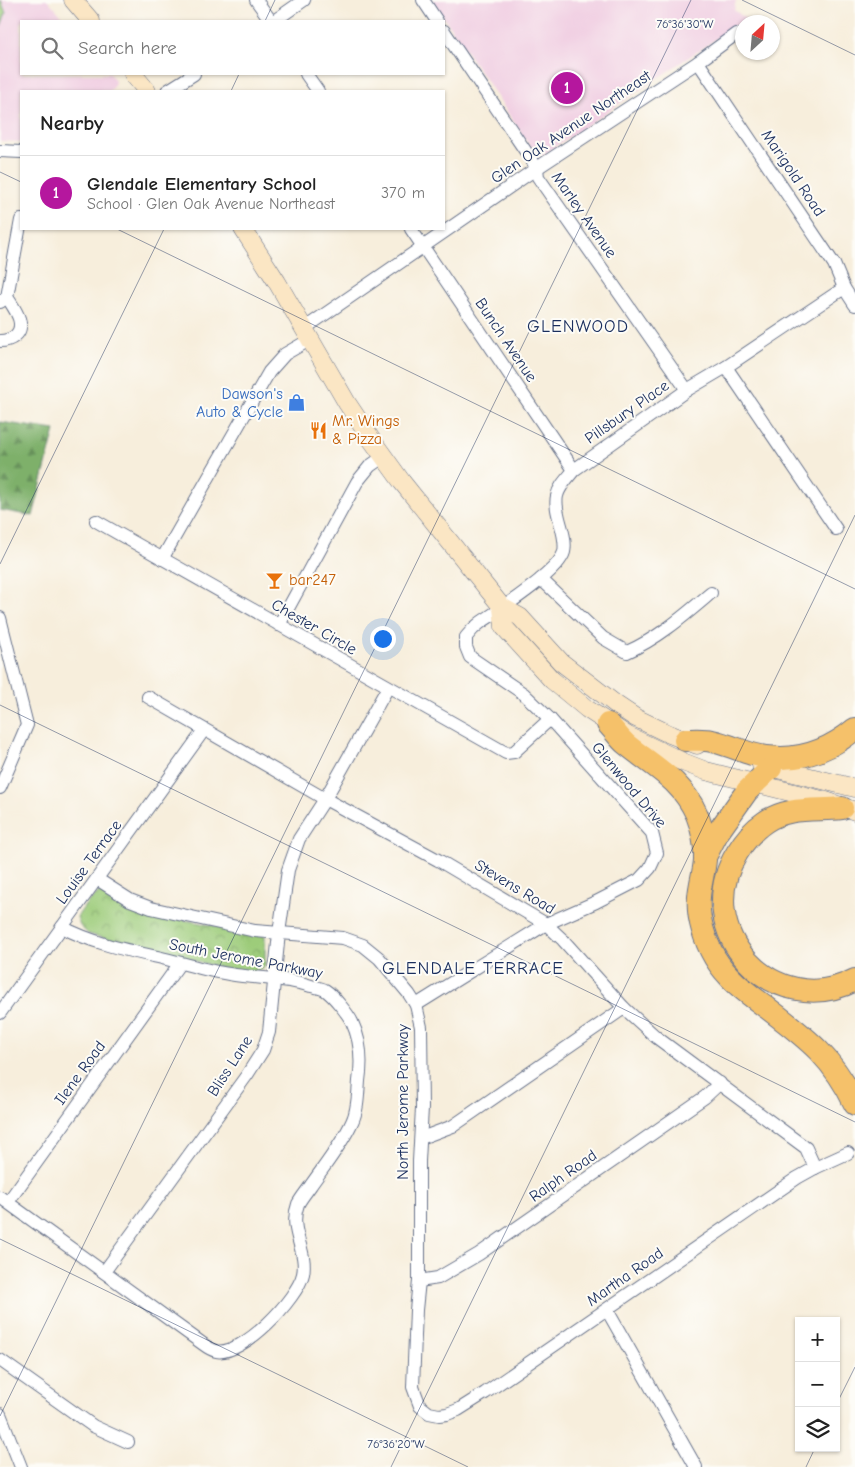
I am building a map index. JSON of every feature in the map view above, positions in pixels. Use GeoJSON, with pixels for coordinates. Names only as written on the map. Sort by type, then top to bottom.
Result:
{"type":"FeatureCollection","features":[{"type":"Feature","properties":{"kind":"highway"},"geometry":{"type":"LineString","coordinates":[[608,724],[625,743],[662,770],[680,788],[698,817],[705,857],[699,898],[702,929],[715,958],[734,984],[795,1029],[831,1062],[855,1104]]}},
{"type":"Feature","properties":{"kind":"highway"},"geometry":{"type":"LineString","coordinates":[[685,740],[711,741],[753,754],[778,759],[823,751],[855,729]]}},
{"type":"Feature","properties":{"kind":"highway"},"geometry":{"type":"LineString","coordinates":[[705,857],[718,832],[747,791],[771,768]]}},
{"type":"Feature","properties":{"kind":"highway"},"geometry":{"type":"LineString","coordinates":[[849,809],[789,811],[765,822],[745,840],[730,864],[723,902],[728,931],[733,941],[743,958],[762,976],[780,985],[795,989],[817,991],[840,987],[855,980]]}},
{"type":"Feature","properties":{"kind":"main road"},"geometry":{"type":"LineString","coordinates":[[73,0],[90,20]]}},
{"type":"Feature","properties":{"kind":"main road"},"geometry":{"type":"LineString","coordinates":[[134,75],[146,90]]}},
{"type":"Feature","properties":{"kind":"main road"},"geometry":{"type":"LineString","coordinates":[[244,230],[308,334],[347,403],[383,457],[502,607],[520,617],[561,662],[636,718],[685,740],[731,757],[855,788]]}},
{"type":"Feature","properties":{"kind":"main road"},"geometry":{"type":"LineString","coordinates":[[502,607],[504,627],[532,658],[571,697],[608,724],[646,745],[683,762],[849,809]]}},
{"type":"Feature","properties":{"kind":"street"},"geometry":{"type":"LineString","coordinates":[[256,0],[271,20]]}},
{"type":"Feature","properties":{"kind":"street"},"geometry":{"type":"LineString","coordinates":[[274,20],[304,0]]}},
{"type":"Feature","properties":{"kind":"street"},"geometry":{"type":"LineString","coordinates":[[423,0],[437,20]]}},
{"type":"Feature","properties":{"kind":"street","name":"Marley Avenue"},"geometry":{"type":"LineString","coordinates":[[445,31],[537,168],[538,177],[687,390]]}},
{"type":"Feature","properties":{"kind":"street","name":"Glen Oak Avenue Northeast"},"geometry":{"type":"LineString","coordinates":[[308,334],[423,247],[537,168],[698,62],[735,35]]}},
{"type":"Feature","properties":{"kind":"street","name":"Marigold Road"},"geometry":{"type":"LineString","coordinates":[[698,62],[830,257],[844,288],[855,305]]}},
{"type":"Feature","properties":{"kind":"street"},"geometry":{"type":"LineString","coordinates":[[170,90],[192,75]]}},
{"type":"Feature","properties":{"kind":"street"},"geometry":{"type":"LineString","coordinates":[[307,75],[317,90]]}},
{"type":"Feature","properties":{"kind":"street"},"geometry":{"type":"LineString","coordinates":[[0,151],[20,152]]}},
{"type":"Feature","properties":{"kind":"street"},"geometry":{"type":"LineString","coordinates":[[0,341],[14,337],[20,328],[18,316],[3,299],[20,224]]}},
{"type":"Feature","properties":{"kind":"street","name":"Bunch Avenue"},"geometry":{"type":"LineString","coordinates":[[412,230],[574,470]]}},
{"type":"Feature","properties":{"kind":"street","name":"Pillsbury Place"},"geometry":{"type":"LineString","coordinates":[[502,607],[541,579],[564,554],[565,542],[559,518],[557,496],[563,484],[574,470],[687,390],[726,367],[844,288]]}},
{"type":"Feature","properties":{"kind":"street"},"geometry":{"type":"LineString","coordinates":[[162,559],[269,372],[285,354],[308,334]]}},
{"type":"Feature","properties":{"kind":"street"},"geometry":{"type":"LineString","coordinates":[[726,367],[836,529]]}},
{"type":"Feature","properties":{"kind":"street"},"geometry":{"type":"LineString","coordinates":[[279,625],[357,482],[370,466],[383,457]]}},
{"type":"Feature","properties":{"kind":"street","name":"Chester Circle"},"geometry":{"type":"LineString","coordinates":[[96,521],[506,753],[514,752],[550,719]]}},
{"type":"Feature","properties":{"kind":"street"},"geometry":{"type":"LineString","coordinates":[[541,579],[603,638],[627,652],[643,645],[664,631],[712,593]]}},
{"type":"Feature","properties":{"kind":"street","name":"Glenwood Drive"},"geometry":{"type":"LineString","coordinates":[[416,1005],[546,924],[639,880],[650,868],[657,853],[652,834],[550,719],[524,694],[470,657],[466,647],[466,637],[472,629],[502,607]]}},
{"type":"Feature","properties":{"kind":"street"},"geometry":{"type":"LineString","coordinates":[[0,618],[27,725],[0,788]]}},
{"type":"Feature","properties":{"kind":"street","name":"Bliss Lane"},"geometry":{"type":"LineString","coordinates":[[104,1272],[247,1075],[263,1050],[269,1032],[279,933],[288,870],[300,839],[388,687]]}},
{"type":"Feature","properties":{"kind":"street","name":"Stevens Road"},"geometry":{"type":"LineString","coordinates":[[148,697],[324,799],[438,860],[546,924],[564,940],[624,1008],[656,1038],[720,1083],[806,1148],[815,1168]]}},
{"type":"Feature","properties":{"kind":"street","name":"Louise Terrace"},"geometry":{"type":"LineString","coordinates":[[0,1013],[204,730]]}},
{"type":"Feature","properties":{"kind":"street","name":"North Jerome Parkway"},"geometry":{"type":"LineString","coordinates":[[97,879],[130,900],[151,908],[255,931],[343,938],[363,945],[379,958],[416,1005],[421,1027],[421,1138],[419,1281],[413,1387],[420,1406]]}},
{"type":"Feature","properties":{"kind":"street","name":"South Jerome Parkway"},"geometry":{"type":"LineString","coordinates":[[62,928],[80,937],[228,974],[254,978],[275,978],[326,990],[351,1020],[356,1033],[362,1064],[354,1117],[344,1137],[298,1203],[294,1219],[296,1238],[304,1260],[302,1275],[298,1285],[287,1302],[251,1339],[240,1346],[217,1351],[203,1344],[104,1272]]}},
{"type":"Feature","properties":{"kind":"street","name":"Ilene Road"},"geometry":{"type":"LineString","coordinates":[[4,1200],[180,962]]}},
{"type":"Feature","properties":{"kind":"street"},"geometry":{"type":"LineString","coordinates":[[421,1138],[453,1126],[624,1008]]}},
{"type":"Feature","properties":{"kind":"street","name":"Ralph Road"},"geometry":{"type":"LineString","coordinates":[[419,1281],[438,1278],[479,1254],[705,1097],[720,1083]]}},
{"type":"Feature","properties":{"kind":"street","name":"Martha Road"},"geometry":{"type":"LineString","coordinates":[[420,1406],[430,1413],[439,1415],[458,1410],[607,1310],[797,1178],[848,1153]]}},
{"type":"Feature","properties":{"kind":"street"},"geometry":{"type":"LineString","coordinates":[[4,1200],[104,1272]]}},
{"type":"Feature","properties":{"kind":"street"},"geometry":{"type":"LineString","coordinates":[[607,1310],[696,1467]]}},
{"type":"Feature","properties":{"kind":"street"},"geometry":{"type":"LineString","coordinates":[[0,1360],[93,1426],[128,1442]]}},
{"type":"Feature","properties":{"kind":"street"},"geometry":{"type":"LineString","coordinates":[[0,1414],[21,1467]]}},
{"type":"Feature","properties":{"kind":"shaded area"},"geometry":{"type":"Polygon","coordinates":[[[0,0],[48,0],[65,20],[20,20],[20,75],[111,75],[115,81],[114,85],[111,90],[20,90],[20,142],[0,141],[0,0]]]}},
{"type":"Feature","properties":{"kind":"shaded area"},"geometry":{"type":"Polygon","coordinates":[[[432,0],[736,0],[734,10],[741,15],[735,15],[735,26],[538,158],[432,0]]]}},
{"type":"Feature","properties":{"kind":"green space"},"geometry":{"type":"Polygon","coordinates":[[[0,0],[6,13],[0,29],[0,0]]]}},
{"type":"Feature","properties":{"kind":"green space"},"geometry":{"type":"Polygon","coordinates":[[[0,422],[55,430],[33,516],[0,510],[0,422]]]}},
{"type":"Feature","properties":{"kind":"green space"},"geometry":{"type":"Polygon","coordinates":[[[99,892],[108,894],[145,912],[265,936],[265,966],[258,970],[242,973],[88,934],[80,926],[77,917],[86,904],[99,892]]]}},
{"type":"Feature","properties":{"kind":"place","name":"Glendale Elementary School"},"geometry":{"type":"Point","coordinates":[567,88]}},
{"type":"Feature","properties":{"kind":"place","name":"Dawson's Auto & Cycle"},"geometry":{"type":"Point","coordinates":[297,403]}},
{"type":"Feature","properties":{"kind":"place","name":"Mr. Wings & Pizza"},"geometry":{"type":"Point","coordinates":[318,430]}},
{"type":"Feature","properties":{"kind":"place","name":"bar247"},"geometry":{"type":"Point","coordinates":[275,580]}},
{"type":"Feature","properties":{"kind":"district","name":"GLENWOOD"},"geometry":{"type":"Point","coordinates":[578,326]}},
{"type":"Feature","properties":{"kind":"district","name":"GLENDALE TERRACE"},"geometry":{"type":"Point","coordinates":[473,968]}}]}
